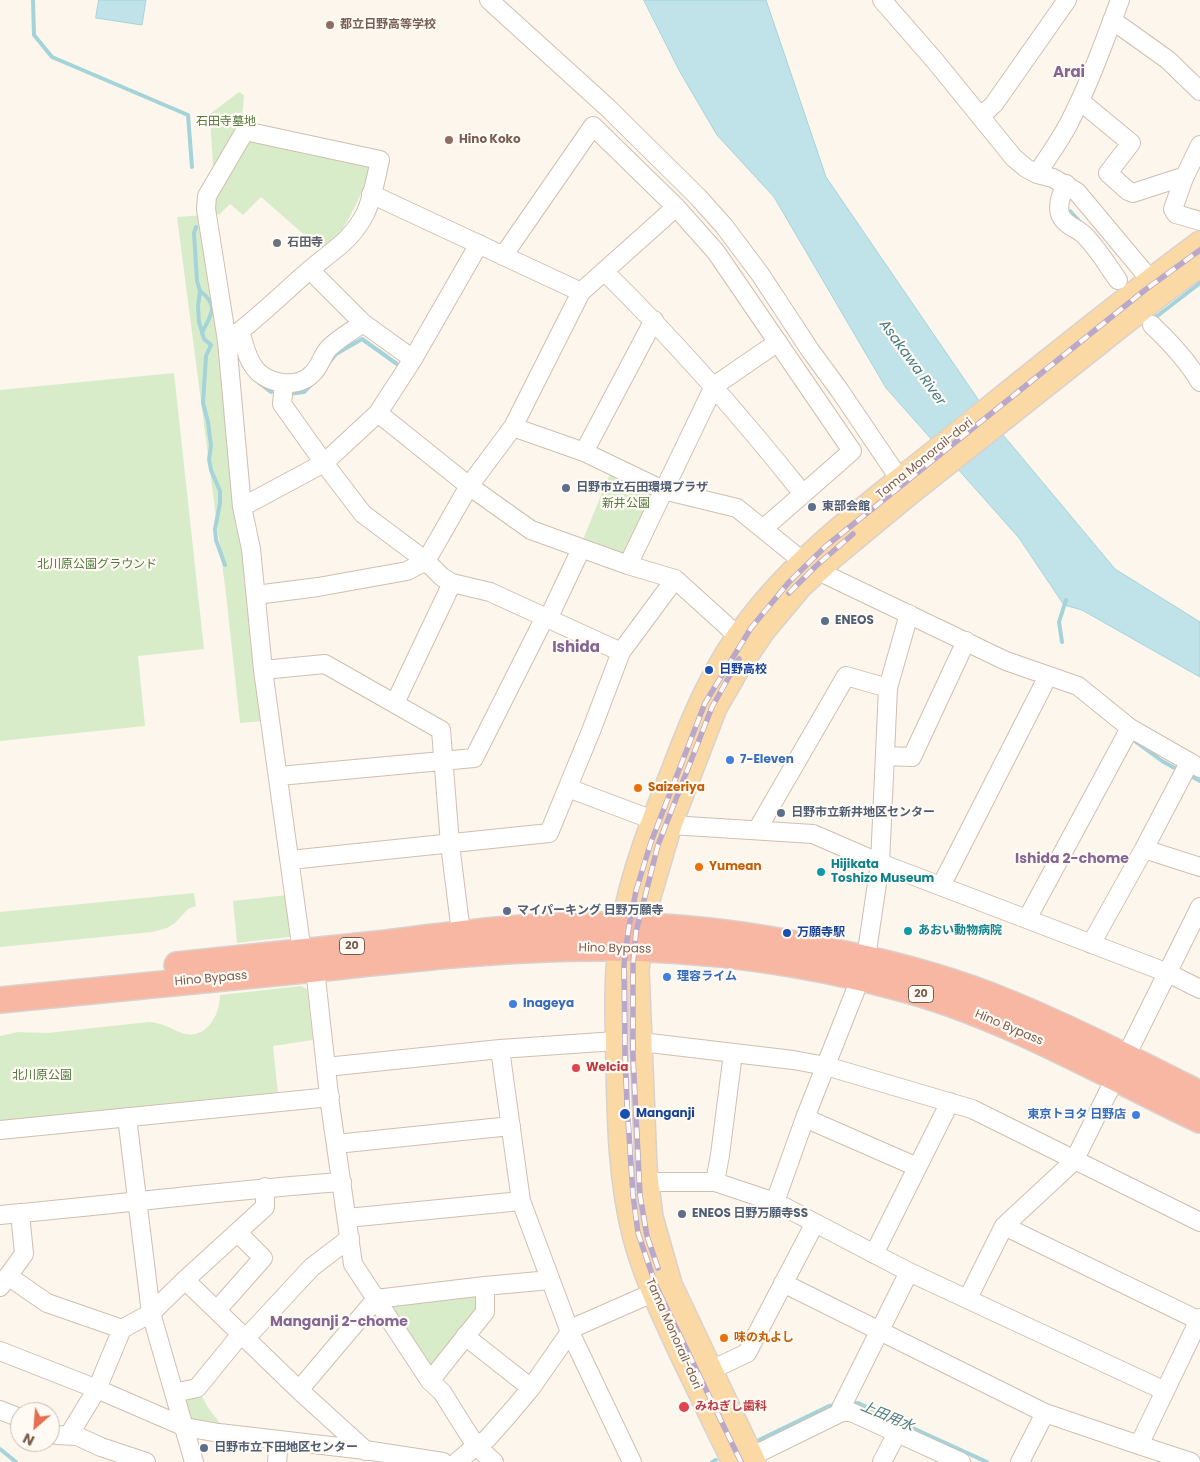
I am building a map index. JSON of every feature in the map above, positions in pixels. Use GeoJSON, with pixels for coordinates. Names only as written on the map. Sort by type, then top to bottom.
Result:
{"type":"FeatureCollection","features":[{"type":"Feature","properties":{"kind":"highway","name":"Hino Bypass"},"geometry":{"type":"LineString","coordinates":[[0,1000],[63,986],[308,960],[461,933],[555,926],[631,937]]}},
{"type":"Feature","properties":{"kind":"highway","name":"Hino Bypass"},"geometry":{"type":"LineString","coordinates":[[308,960],[394,960],[525,951],[631,937],[747,935],[863,968],[910,969],[990,995],[1040,1016],[1200,1120]]}},
{"type":"Feature","properties":{"kind":"highway","name":"Hino Bypass"},"geometry":{"type":"LineString","coordinates":[[0,983],[63,986]]}},
{"type":"Feature","properties":{"kind":"highway","name":"Hino Bypass"},"geometry":{"type":"LineString","coordinates":[[1121,1068],[1200,1094]]}},
{"type":"Feature","properties":{"kind":"main road"},"geometry":{"type":"LineString","coordinates":[[1156,287],[1200,242]]}},
{"type":"Feature","properties":{"kind":"main road"},"geometry":{"type":"LineString","coordinates":[[1156,287],[1200,266]]}},
{"type":"Feature","properties":{"kind":"main road","name":"Tama Monorail-dori"},"geometry":{"type":"LineString","coordinates":[[745,1460],[634,1237],[623,1177],[618,1119],[616,978],[631,937],[650,895],[662,822],[700,701],[738,636],[761,606],[907,485],[1156,287]]}},
{"type":"Feature","properties":{"kind":"main road","name":"Tama Monorail-dori"},"geometry":{"type":"LineString","coordinates":[[662,822],[716,708],[739,668],[778,613],[801,587],[811,565]]}},
{"type":"Feature","properties":{"kind":"main road","name":"Tama Monorail-dori"},"geometry":{"type":"LineString","coordinates":[[631,937],[638,969],[648,1182],[661,1289],[711,1370],[745,1460]]}},
{"type":"Feature","properties":{"kind":"street"},"geometry":{"type":"LineString","coordinates":[[489,0],[608,108],[724,226],[760,274],[907,485]]}},
{"type":"Feature","properties":{"kind":"street"},"geometry":{"type":"LineString","coordinates":[[882,0],[981,116],[1014,158],[1036,174],[1053,178],[1077,192],[1156,287]]}},
{"type":"Feature","properties":{"kind":"street"},"geometry":{"type":"LineString","coordinates":[[1036,174],[1067,127],[1080,101],[1120,0]]}},
{"type":"Feature","properties":{"kind":"street"},"geometry":{"type":"LineString","coordinates":[[981,116],[994,104],[1059,3]]}},
{"type":"Feature","properties":{"kind":"street"},"geometry":{"type":"LineString","coordinates":[[1112,20],[1168,60],[1200,91]]}},
{"type":"Feature","properties":{"kind":"street"},"geometry":{"type":"LineString","coordinates":[[1080,101],[1132,143],[1108,173],[1128,191],[1134,193],[1184,178]]}},
{"type":"Feature","properties":{"kind":"street"},"geometry":{"type":"LineString","coordinates":[[503,256],[593,126],[676,207],[716,252],[852,451],[764,528]]}},
{"type":"Feature","properties":{"kind":"street"},"geometry":{"type":"LineString","coordinates":[[234,336],[310,270],[333,253],[351,235],[366,211],[380,160],[245,131],[207,196],[206,209],[234,336],[242,507],[251,550],[263,670],[290,860],[326,1068],[353,1264],[430,1380],[442,1392],[476,1446],[494,1462]]}},
{"type":"Feature","properties":{"kind":"street"},"geometry":{"type":"LineString","coordinates":[[1200,145],[1184,178],[1173,209],[1176,214],[1200,221]]}},
{"type":"Feature","properties":{"kind":"street"},"geometry":{"type":"LineString","coordinates":[[1066,184],[1060,204],[1060,214],[1064,222],[1082,233],[1118,280]]}},
{"type":"Feature","properties":{"kind":"street"},"geometry":{"type":"LineString","coordinates":[[371,194],[581,292]]}},
{"type":"Feature","properties":{"kind":"street"},"geometry":{"type":"LineString","coordinates":[[256,596],[318,588],[407,571],[426,561],[469,486],[513,427],[581,292],[676,207]]}},
{"type":"Feature","properties":{"kind":"street"},"geometry":{"type":"LineString","coordinates":[[242,507],[324,463],[378,413],[413,359],[479,244]]}},
{"type":"Feature","properties":{"kind":"street"},"geometry":{"type":"LineString","coordinates":[[310,270],[363,323],[413,359]]}},
{"type":"Feature","properties":{"kind":"street"},"geometry":{"type":"LineString","coordinates":[[604,271],[654,320],[714,386],[803,494]]}},
{"type":"Feature","properties":{"kind":"street"},"geometry":{"type":"LineString","coordinates":[[584,452],[654,320]]}},
{"type":"Feature","properties":{"kind":"street"},"geometry":{"type":"LineString","coordinates":[[234,336],[252,365],[265,377],[284,384],[300,382],[312,374],[328,349],[363,323]]}},
{"type":"Feature","properties":{"kind":"street"},"geometry":{"type":"LineString","coordinates":[[1152,325],[1182,355],[1192,367],[1200,382]]}},
{"type":"Feature","properties":{"kind":"street"},"geometry":{"type":"LineString","coordinates":[[628,565],[714,386],[778,342]]}},
{"type":"Feature","properties":{"kind":"street"},"geometry":{"type":"LineString","coordinates":[[284,384],[282,404],[363,514],[426,561],[442,577],[452,583],[490,592],[621,652]]}},
{"type":"Feature","properties":{"kind":"street"},"geometry":{"type":"LineString","coordinates":[[378,413],[469,486],[531,530],[628,565],[675,579],[738,636]]}},
{"type":"Feature","properties":{"kind":"street"},"geometry":{"type":"LineString","coordinates":[[513,427],[584,452],[663,490],[737,508],[811,565],[1006,661],[1078,686],[1127,733],[1189,769],[1091,944]]}},
{"type":"Feature","properties":{"kind":"street"},"geometry":{"type":"LineString","coordinates":[[278,776],[474,758],[581,548]]}},
{"type":"Feature","properties":{"kind":"street"},"geometry":{"type":"LineString","coordinates":[[290,860],[549,833],[621,652],[675,579]]}},
{"type":"Feature","properties":{"kind":"street"},"geometry":{"type":"LineString","coordinates":[[394,703],[452,583]]}},
{"type":"Feature","properties":{"kind":"street"},"geometry":{"type":"LineString","coordinates":[[775,1202],[863,968],[880,863],[888,688],[909,614]]}},
{"type":"Feature","properties":{"kind":"street"},"geometry":{"type":"LineString","coordinates":[[886,756],[912,757],[966,641]]}},
{"type":"Feature","properties":{"kind":"street"},"geometry":{"type":"LineString","coordinates":[[263,670],[325,664],[441,730],[450,844],[461,933]]}},
{"type":"Feature","properties":{"kind":"street"},"geometry":{"type":"LineString","coordinates":[[757,830],[846,676],[888,688]]}},
{"type":"Feature","properties":{"kind":"street"},"geometry":{"type":"LineString","coordinates":[[941,886],[1048,676]]}},
{"type":"Feature","properties":{"kind":"street"},"geometry":{"type":"LineString","coordinates":[[1027,919],[1127,733]]}},
{"type":"Feature","properties":{"kind":"street"},"geometry":{"type":"LineString","coordinates":[[568,788],[662,822],[813,834],[880,863],[1168,973],[1200,989]]}},
{"type":"Feature","properties":{"kind":"street"},"geometry":{"type":"LineString","coordinates":[[1144,849],[1200,867]]}},
{"type":"Feature","properties":{"kind":"street"},"geometry":{"type":"LineString","coordinates":[[968,1298],[1004,1226],[1074,1161],[1168,973],[1194,935],[1200,907]]}},
{"type":"Feature","properties":{"kind":"street"},"geometry":{"type":"LineString","coordinates":[[326,1068],[500,1049],[616,1041]]}},
{"type":"Feature","properties":{"kind":"street"},"geometry":{"type":"LineString","coordinates":[[641,1042],[793,1060],[826,1066],[972,1109],[1200,1222]]}},
{"type":"Feature","properties":{"kind":"street"},"geometry":{"type":"LineString","coordinates":[[500,1049],[521,1201],[570,1332],[632,1462]]}},
{"type":"Feature","properties":{"kind":"street"},"geometry":{"type":"LineString","coordinates":[[715,1182],[733,1053]]}},
{"type":"Feature","properties":{"kind":"street"},"geometry":{"type":"LineString","coordinates":[[0,1130],[330,1097]]}},
{"type":"Feature","properties":{"kind":"street"},"geometry":{"type":"LineString","coordinates":[[874,1254],[950,1102]]}},
{"type":"Feature","properties":{"kind":"street"},"geometry":{"type":"LineString","coordinates":[[127,1117],[152,1313],[194,1462]]}},
{"type":"Feature","properties":{"kind":"street"},"geometry":{"type":"LineString","coordinates":[[805,1118],[917,1167]]}},
{"type":"Feature","properties":{"kind":"street"},"geometry":{"type":"LineString","coordinates":[[336,1144],[511,1126]]}},
{"type":"Feature","properties":{"kind":"street"},"geometry":{"type":"LineString","coordinates":[[0,1215],[266,1187],[342,1182]]}},
{"type":"Feature","properties":{"kind":"street"},"geometry":{"type":"LineString","coordinates":[[648,1182],[715,1182],[775,1202],[909,1272],[1165,1391]]}},
{"type":"Feature","properties":{"kind":"street"},"geometry":{"type":"LineString","coordinates":[[70,1435],[97,1389],[122,1329],[152,1313],[265,1207],[266,1187]]}},
{"type":"Feature","properties":{"kind":"street"},"geometry":{"type":"LineString","coordinates":[[348,1218],[521,1201]]}},
{"type":"Feature","properties":{"kind":"street"},"geometry":{"type":"LineString","coordinates":[[20,1213],[24,1254],[4,1281],[47,1303],[122,1329]]}},
{"type":"Feature","properties":{"kind":"street"},"geometry":{"type":"LineString","coordinates":[[711,1370],[747,1353],[816,1223]]}},
{"type":"Feature","properties":{"kind":"street"},"geometry":{"type":"LineString","coordinates":[[1004,1226],[1200,1320],[1139,1444]]}},
{"type":"Feature","properties":{"kind":"street"},"geometry":{"type":"LineString","coordinates":[[217,1310],[263,1258],[238,1233]]}},
{"type":"Feature","properties":{"kind":"street"},"geometry":{"type":"LineString","coordinates":[[174,1393],[197,1388],[243,1336],[312,1267],[350,1238]]}},
{"type":"Feature","properties":{"kind":"street"},"geometry":{"type":"LineString","coordinates":[[745,1460],[844,1405],[909,1272]]}},
{"type":"Feature","properties":{"kind":"street"},"geometry":{"type":"LineString","coordinates":[[185,1280],[299,1390],[380,1462]]}},
{"type":"Feature","properties":{"kind":"street"},"geometry":{"type":"LineString","coordinates":[[299,1390],[376,1299],[550,1280]]}},
{"type":"Feature","properties":{"kind":"street"},"geometry":{"type":"LineString","coordinates":[[783,1284],[1045,1413],[1191,1462]]}},
{"type":"Feature","properties":{"kind":"street"},"geometry":{"type":"LineString","coordinates":[[430,1380],[485,1312],[485,1286]]}},
{"type":"Feature","properties":{"kind":"street"},"geometry":{"type":"LineString","coordinates":[[457,1462],[476,1446],[487,1440],[531,1388],[570,1332],[661,1289]]}},
{"type":"Feature","properties":{"kind":"street"},"geometry":{"type":"LineString","coordinates":[[465,1336],[531,1388]]}},
{"type":"Feature","properties":{"kind":"street"},"geometry":{"type":"LineString","coordinates":[[0,1351],[97,1389],[185,1427],[279,1440],[329,1454],[365,1450],[443,1462]]}},
{"type":"Feature","properties":{"kind":"street"},"geometry":{"type":"LineString","coordinates":[[844,1405],[851,1412],[961,1462]]}},
{"type":"Feature","properties":{"kind":"street"},"geometry":{"type":"LineString","coordinates":[[1020,1462],[1045,1413]]}},
{"type":"Feature","properties":{"kind":"street"},"geometry":{"type":"LineString","coordinates":[[882,1462],[897,1433]]}},
{"type":"Feature","properties":{"kind":"street"},"geometry":{"type":"LineString","coordinates":[[60,1435],[77,1436],[101,1447],[146,1462]]}},
{"type":"Feature","properties":{"kind":"street"},"geometry":{"type":"LineString","coordinates":[[277,1462],[279,1440]]}},
{"type":"Feature","properties":{"kind":"green space","name":"石田寺墓地"},"geometry":{"type":"Polygon","coordinates":[[[239,92],[244,95],[241,130],[218,169],[213,167],[210,114],[239,92]]]}},
{"type":"Feature","properties":{"kind":"green space"},"geometry":{"type":"Polygon","coordinates":[[[248,140],[360,159],[369,169],[360,196],[349,219],[333,244],[324,252],[261,197],[243,215],[230,204],[219,215],[216,213],[215,196],[248,140]]]}},
{"type":"Feature","properties":{"kind":"green space"},"geometry":{"type":"Polygon","coordinates":[[[204,215],[264,721],[240,723],[226,594],[177,217],[204,215]]]}},
{"type":"Feature","properties":{"kind":"green space","name":"北川原公園グラウンド"},"geometry":{"type":"Polygon","coordinates":[[[174,373],[204,649],[138,656],[145,726],[0,741],[0,390],[174,373]]]}},
{"type":"Feature","properties":{"kind":"green space","name":"新井公園"},"geometry":{"type":"Polygon","coordinates":[[[613,466],[663,490],[626,561],[582,542],[613,466]]]}},
{"type":"Feature","properties":{"kind":"green space"},"geometry":{"type":"Polygon","coordinates":[[[194,893],[196,906],[188,909],[175,923],[167,928],[152,932],[0,947],[0,912],[194,893]]]}},
{"type":"Feature","properties":{"kind":"green space"},"geometry":{"type":"Polygon","coordinates":[[[287,895],[292,932],[289,937],[237,943],[233,901],[287,895]]]}},
{"type":"Feature","properties":{"kind":"green space","name":"北川原公園"},"geometry":{"type":"Polygon","coordinates":[[[301,986],[307,989],[313,1040],[273,1046],[278,1094],[0,1122],[0,1036],[18,1032],[47,1033],[149,1022],[182,1033],[198,1033],[205,1030],[214,1018],[220,995],[301,986]]]}},
{"type":"Feature","properties":{"kind":"green space"},"geometry":{"type":"Polygon","coordinates":[[[485,1286],[485,1312],[430,1381],[376,1299],[485,1286]]]}},
{"type":"Feature","properties":{"kind":"green space"},"geometry":{"type":"Polygon","coordinates":[[[197,1388],[209,1409],[223,1427],[185,1427],[174,1393],[197,1388]]]}},
{"type":"Feature","properties":{"kind":"water"},"geometry":{"type":"Polygon","coordinates":[[[99,0],[146,0],[142,25],[96,18],[99,0]]]}},
{"type":"Feature","properties":{"kind":"water","name":"Asakawa River"},"geometry":{"type":"Polygon","coordinates":[[[644,0],[766,0],[826,177],[999,430],[1115,569],[1200,622],[1200,677],[1082,610],[1064,605],[1019,538],[886,388],[774,197],[717,135],[680,72],[644,0]]]}},
{"type":"Feature","properties":{"kind":"waterway"},"geometry":{"type":"LineString","coordinates":[[33,0],[34,35],[52,57],[188,115],[192,167]]}},
{"type":"Feature","properties":{"kind":"waterway"},"geometry":{"type":"LineString","coordinates":[[1070,211],[1083,225]]}},
{"type":"Feature","properties":{"kind":"waterway"},"geometry":{"type":"LineString","coordinates":[[196,227],[194,233],[197,281],[200,291],[198,306],[199,322],[204,339],[211,345],[206,356],[203,403],[211,446],[209,459],[211,470],[220,491],[220,503],[215,529],[216,540],[225,565]]}},
{"type":"Feature","properties":{"kind":"waterway"},"geometry":{"type":"LineString","coordinates":[[1154,314],[1156,317],[1200,283]]}},
{"type":"Feature","properties":{"kind":"waterway"},"geometry":{"type":"LineString","coordinates":[[200,291],[206,296],[212,306],[211,315],[202,333]]}},
{"type":"Feature","properties":{"kind":"waterway"},"geometry":{"type":"LineString","coordinates":[[328,364],[336,354],[362,339],[397,364]]}},
{"type":"Feature","properties":{"kind":"waterway"},"geometry":{"type":"LineString","coordinates":[[259,383],[271,392]]}},
{"type":"Feature","properties":{"kind":"waterway"},"geometry":{"type":"LineString","coordinates":[[289,394],[304,392],[311,385]]}},
{"type":"Feature","properties":{"kind":"waterway"},"geometry":{"type":"LineString","coordinates":[[1062,642],[1059,622],[1066,600]]}},
{"type":"Feature","properties":{"kind":"waterway"},"geometry":{"type":"LineString","coordinates":[[1132,739],[1162,761],[1180,771]]}},
{"type":"Feature","properties":{"kind":"waterway"},"geometry":{"type":"LineString","coordinates":[[1189,775],[1200,781]]}},
{"type":"Feature","properties":{"kind":"waterway","name":"上田用水"},"geometry":{"type":"LineString","coordinates":[[849,1404],[858,1403],[987,1462]]}},
{"type":"Feature","properties":{"kind":"waterway","name":"上田用水"},"geometry":{"type":"LineString","coordinates":[[759,1440],[829,1406],[837,1405]]}},
{"type":"Feature","properties":{"kind":"waterway"},"geometry":{"type":"LineString","coordinates":[[0,1449],[16,1462]]}},
{"type":"Feature","properties":{"kind":"waterway","name":"上田用水"},"geometry":{"type":"LineString","coordinates":[[712,1462],[716,1460]]}},
{"type":"Feature","properties":{"kind":"railway"},"geometry":{"type":"LineString","coordinates":[[741,1462],[656,1286],[638,1233],[633,1195],[627,1104],[624,965],[636,891],[651,842],[705,703],[751,628],[789,582],[826,546],[1145,290],[1200,250]]}},
{"type":"Feature","properties":{"kind":"railway"},"geometry":{"type":"LineString","coordinates":[[789,593],[816,566],[853,534]]}},
{"type":"Feature","properties":{"kind":"railway"},"geometry":{"type":"LineString","coordinates":[[658,1268],[647,1236],[640,1195],[633,1056],[633,965],[636,932],[658,845],[712,707],[739,659]]}},
{"type":"Feature","properties":{"kind":"place","name":"都立日野高等学校"},"geometry":{"type":"Point","coordinates":[330,25]}},
{"type":"Feature","properties":{"kind":"place","name":"Hino Koko"},"geometry":{"type":"Point","coordinates":[449,140]}},
{"type":"Feature","properties":{"kind":"place","name":"石田寺"},"geometry":{"type":"Point","coordinates":[277,243]}},
{"type":"Feature","properties":{"kind":"place","name":"日野市立石田環境プラザ"},"geometry":{"type":"Point","coordinates":[566,488]}},
{"type":"Feature","properties":{"kind":"place","name":"東部会館"},"geometry":{"type":"Point","coordinates":[812,507]}},
{"type":"Feature","properties":{"kind":"place","name":"ENEOS"},"geometry":{"type":"Point","coordinates":[825,621]}},
{"type":"Feature","properties":{"kind":"place","name":"日野高校"},"geometry":{"type":"Point","coordinates":[709,670]}},
{"type":"Feature","properties":{"kind":"place","name":"7-Eleven"},"geometry":{"type":"Point","coordinates":[730,760]}},
{"type":"Feature","properties":{"kind":"place","name":"Saizeriya"},"geometry":{"type":"Point","coordinates":[638,788]}},
{"type":"Feature","properties":{"kind":"place","name":"日野市立新井地区センター"},"geometry":{"type":"Point","coordinates":[781,813]}},
{"type":"Feature","properties":{"kind":"place","name":"Yumean"},"geometry":{"type":"Point","coordinates":[699,867]}},
{"type":"Feature","properties":{"kind":"place","name":"Hijikata Toshizo Museum"},"geometry":{"type":"Point","coordinates":[821,872]}},
{"type":"Feature","properties":{"kind":"place","name":"マイパーキング 日野万願寺"},"geometry":{"type":"Point","coordinates":[507,911]}},
{"type":"Feature","properties":{"kind":"place","name":"あおい動物病院"},"geometry":{"type":"Point","coordinates":[908,931]}},
{"type":"Feature","properties":{"kind":"place","name":"万願寺駅"},"geometry":{"type":"Point","coordinates":[787,933]}},
{"type":"Feature","properties":{"kind":"place","name":"理容ライム"},"geometry":{"type":"Point","coordinates":[667,977]}},
{"type":"Feature","properties":{"kind":"place","name":"Inageya"},"geometry":{"type":"Point","coordinates":[513,1004]}},
{"type":"Feature","properties":{"kind":"place","name":"Welcia"},"geometry":{"type":"Point","coordinates":[576,1068]}},
{"type":"Feature","properties":{"kind":"place","name":"Manganji"},"geometry":{"type":"Point","coordinates":[625,1114]}},
{"type":"Feature","properties":{"kind":"place","name":"東京トヨタ 日野店"},"geometry":{"type":"Point","coordinates":[1136,1115]}},
{"type":"Feature","properties":{"kind":"place","name":"ENEOS 日野万願寺SS"},"geometry":{"type":"Point","coordinates":[682,1214]}},
{"type":"Feature","properties":{"kind":"place","name":"味の丸よし"},"geometry":{"type":"Point","coordinates":[724,1338]}},
{"type":"Feature","properties":{"kind":"place","name":"みねぎし歯科"},"geometry":{"type":"Point","coordinates":[684,1407]}},
{"type":"Feature","properties":{"kind":"place","name":"日野市立下田地区センター"},"geometry":{"type":"Point","coordinates":[204,1448]}},
{"type":"Feature","properties":{"kind":"district","name":"Arai"},"geometry":{"type":"Point","coordinates":[1069,73]}},
{"type":"Feature","properties":{"kind":"district","name":"Ishida"},"geometry":{"type":"Point","coordinates":[576,648]}},
{"type":"Feature","properties":{"kind":"district","name":"Ishida 2-chome"},"geometry":{"type":"Point","coordinates":[1072,859]}},
{"type":"Feature","properties":{"kind":"district","name":"Manganji 2-chome"},"geometry":{"type":"Point","coordinates":[339,1322]}}]}
